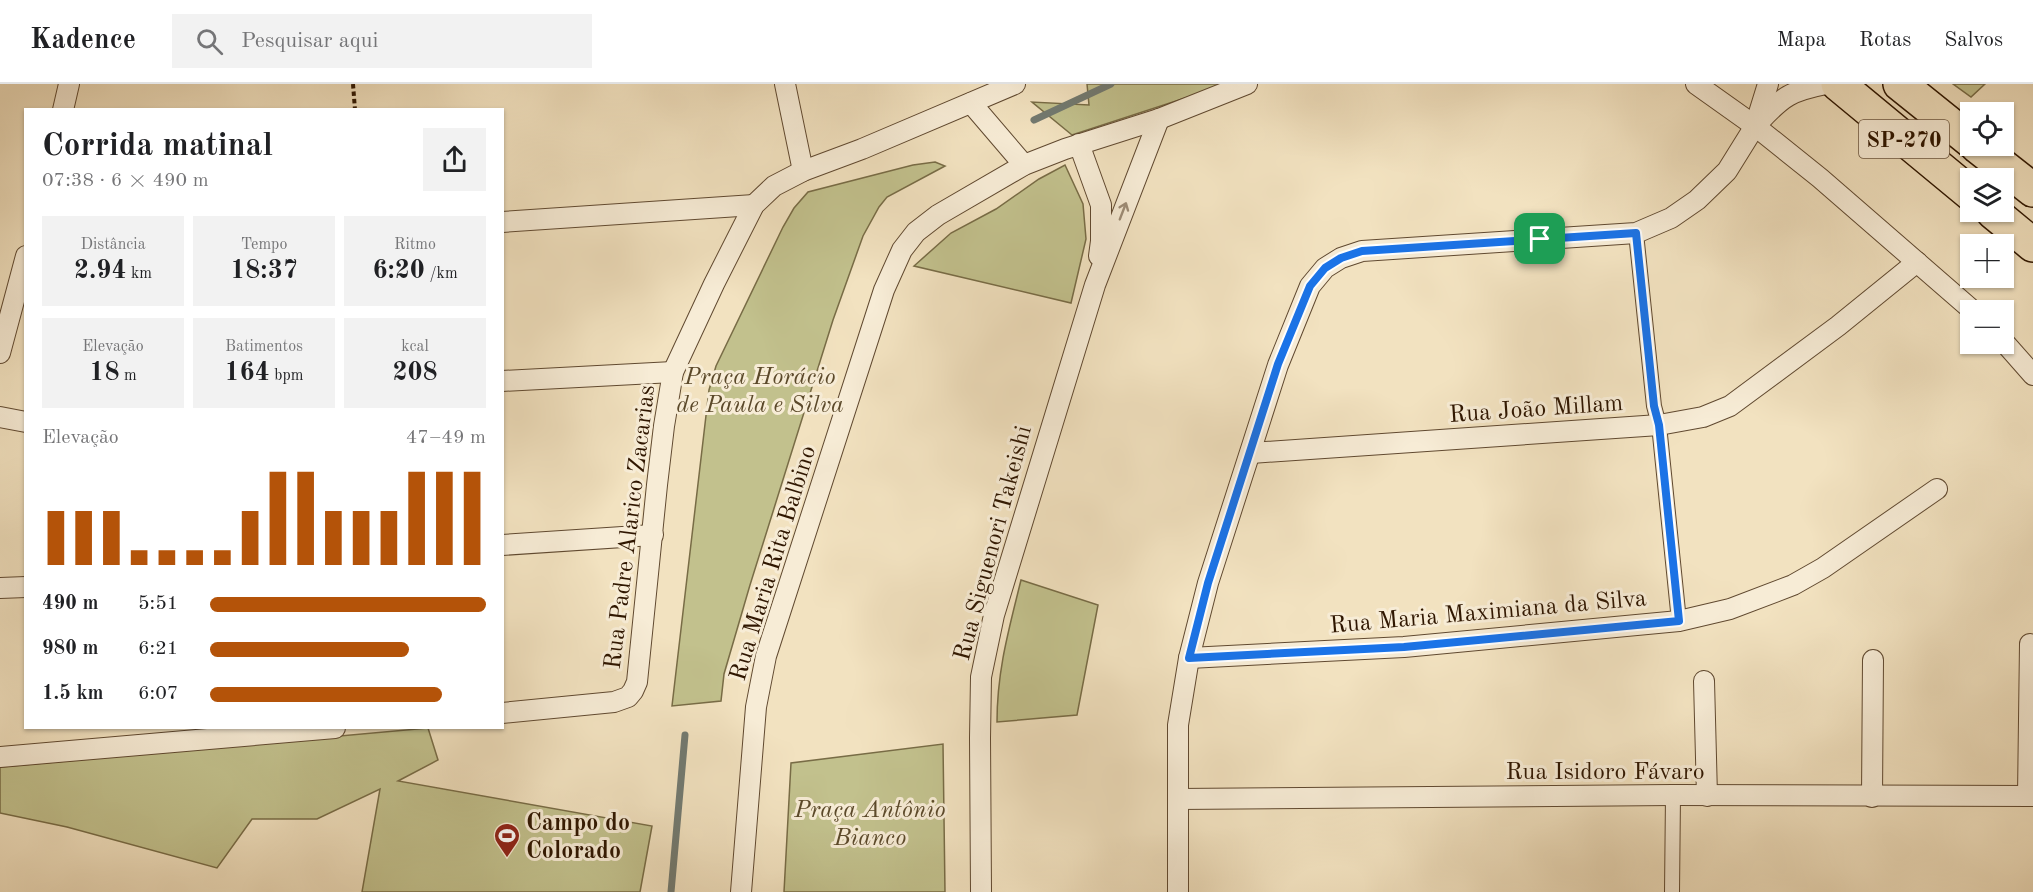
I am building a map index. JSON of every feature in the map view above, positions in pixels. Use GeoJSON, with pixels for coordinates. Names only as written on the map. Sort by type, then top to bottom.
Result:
{"type":"FeatureCollection","features":[{"type":"Feature","properties":{"kind":"highway","name":"SP-270"},"geometry":{"type":"LineString","coordinates":[[1838,84],[1960,185]]}},
{"type":"Feature","properties":{"kind":"highway","name":"SP-270"},"geometry":{"type":"LineString","coordinates":[[1900,84],[1960,132]]}},
{"type":"Feature","properties":{"kind":"highway","name":"SP-270"},"geometry":{"type":"LineString","coordinates":[[1990,156],[2033,190]]}},
{"type":"Feature","properties":{"kind":"highway"},"geometry":{"type":"LineString","coordinates":[[2005,222],[2033,245]]}},
{"type":"Feature","properties":{"kind":"street"},"geometry":{"type":"LineString","coordinates":[[63,108],[69,84]]}},
{"type":"Feature","properties":{"kind":"street"},"geometry":{"type":"LineString","coordinates":[[785,84],[803,171]]}},
{"type":"Feature","properties":{"kind":"street","name":"Rua Padre Alarico Zacarias"},"geometry":{"type":"LineString","coordinates":[[504,713],[614,702],[628,697],[633,691],[637,682],[662,438],[673,372],[754,205],[774,186],[803,171],[1015,84]]}},
{"type":"Feature","properties":{"kind":"street","name":"Rua Maria Rita Balbino"},"geometry":{"type":"LineString","coordinates":[[741,892],[756,707],[766,656],[884,290],[902,250],[916,232],[938,214],[1024,165],[1079,144],[1159,119],[1247,84]]}},
{"type":"Feature","properties":{"kind":"street"},"geometry":{"type":"LineString","coordinates":[[1696,84],[1755,126],[1820,178],[1960,300]]}},
{"type":"Feature","properties":{"kind":"street"},"geometry":{"type":"LineString","coordinates":[[1755,126],[1768,84]]}},
{"type":"Feature","properties":{"kind":"street"},"geometry":{"type":"LineString","coordinates":[[1178,892],[1178,725],[1189,658],[1208,583],[1278,364],[1310,286],[1325,268],[1341,258],[1362,251],[1636,233],[1671,218],[1698,200],[1726,171],[1755,126],[1777,102],[1799,90],[1826,84]]}},
{"type":"Feature","properties":{"kind":"street"},"geometry":{"type":"LineString","coordinates":[[972,103],[1024,165]]}},
{"type":"Feature","properties":{"kind":"street","name":"Rua Siguenori Takeishi"},"geometry":{"type":"LineString","coordinates":[[981,892],[981,677],[994,615],[1095,285],[1159,119]]}},
{"type":"Feature","properties":{"kind":"street","name":"Rua Siguenori Takeishi"},"geometry":{"type":"LineString","coordinates":[[1079,144],[1101,205],[1101,241],[1095,285]]}},
{"type":"Feature","properties":{"kind":"street"},"geometry":{"type":"LineString","coordinates":[[504,222],[754,205]]}},
{"type":"Feature","properties":{"kind":"street"},"geometry":{"type":"LineString","coordinates":[[1636,233],[1679,621]]}},
{"type":"Feature","properties":{"kind":"street","name":"Rua João Millam"},"geometry":{"type":"LineString","coordinates":[[1251,453],[1659,425],[1703,417],[1730,406],[1838,326],[1917,262]]}},
{"type":"Feature","properties":{"kind":"street"},"geometry":{"type":"LineString","coordinates":[[0,353],[24,263]]}},
{"type":"Feature","properties":{"kind":"street"},"geometry":{"type":"LineString","coordinates":[[2014,353],[2033,375]]}},
{"type":"Feature","properties":{"kind":"street"},"geometry":{"type":"LineString","coordinates":[[504,381],[673,372]]}},
{"type":"Feature","properties":{"kind":"street"},"geometry":{"type":"LineString","coordinates":[[0,417],[24,422]]}},
{"type":"Feature","properties":{"kind":"street","name":"Rua Maria Maximiana da Silva"},"geometry":{"type":"LineString","coordinates":[[1189,658],[1404,647],[1679,621],[1730,609],[1793,585],[1823,568],[1937,489]]}},
{"type":"Feature","properties":{"kind":"street"},"geometry":{"type":"LineString","coordinates":[[504,545],[653,534]]}},
{"type":"Feature","properties":{"kind":"street"},"geometry":{"type":"LineString","coordinates":[[0,588],[24,587]]}},
{"type":"Feature","properties":{"kind":"street"},"geometry":{"type":"LineString","coordinates":[[2030,644],[2031,796]]}},
{"type":"Feature","properties":{"kind":"street"},"geometry":{"type":"LineString","coordinates":[[1872,797],[1874,660]]}},
{"type":"Feature","properties":{"kind":"street"},"geometry":{"type":"LineString","coordinates":[[1704,681],[1707,796]]}},
{"type":"Feature","properties":{"kind":"street"},"geometry":{"type":"LineString","coordinates":[[0,757],[323,729]]}},
{"type":"Feature","properties":{"kind":"street"},"geometry":{"type":"LineString","coordinates":[[1672,892],[1673,795]]}},
{"type":"Feature","properties":{"kind":"street","name":"Rua Isidoro Fávaro"},"geometry":{"type":"LineString","coordinates":[[1178,799],[1673,795],[2031,796]]}},
{"type":"Feature","properties":{"kind":"path"},"geometry":{"type":"LineString","coordinates":[[353,84],[355,108]]}},
{"type":"Feature","properties":{"kind":"green space"},"geometry":{"type":"Polygon","coordinates":[[[1087,84],[1228,84],[1072,135],[1032,102],[1089,105],[1087,84]]]}},
{"type":"Feature","properties":{"kind":"green space"},"geometry":{"type":"Polygon","coordinates":[[[1953,84],[1985,84],[1971,97],[1953,84]]]}},
{"type":"Feature","properties":{"kind":"green space","name":"Praça Horácio de Paula e Silva"},"geometry":{"type":"Polygon","coordinates":[[[935,162],[945,166],[887,197],[863,236],[833,320],[750,585],[724,674],[721,701],[672,706],[709,390],[716,366],[783,227],[794,208],[808,192],[913,165],[935,162]]]}},
{"type":"Feature","properties":{"kind":"green space"},"geometry":{"type":"Polygon","coordinates":[[[1065,165],[1083,204],[1086,239],[1071,303],[914,266],[951,233],[996,209],[1039,179],[1065,165]]]}},
{"type":"Feature","properties":{"kind":"green space"},"geometry":{"type":"Polygon","coordinates":[[[1021,580],[1098,605],[1077,715],[997,722],[1001,667],[1021,580]]]}},
{"type":"Feature","properties":{"kind":"green space"},"geometry":{"type":"Polygon","coordinates":[[[428,729],[438,760],[398,781],[652,826],[640,892],[362,892],[380,789],[317,819],[252,819],[217,868],[67,827],[0,813],[0,767],[428,729]]]}},
{"type":"Feature","properties":{"kind":"green space","name":"Praça Antônio Bianco"},"geometry":{"type":"Polygon","coordinates":[[[943,744],[945,892],[784,892],[791,763],[943,744]]]}},
{"type":"Feature","properties":{"kind":"waterway"},"geometry":{"type":"LineString","coordinates":[[1034,120],[1111,84]]}},
{"type":"Feature","properties":{"kind":"waterway"},"geometry":{"type":"LineString","coordinates":[[671,892],[685,735]]}},
{"type":"Feature","properties":{"kind":"place","name":"Campo do Colorado"},"geometry":{"type":"Point","coordinates":[507,859]}},
{"type":"Feature","properties":{"kind":"route"},"geometry":{"type":"LineString","coordinates":[[1636,233],[1679,621],[1404,647],[1189,658],[1208,583],[1278,364],[1310,286],[1325,268],[1341,258],[1362,251],[1540,239],[1636,233]]}}]}
